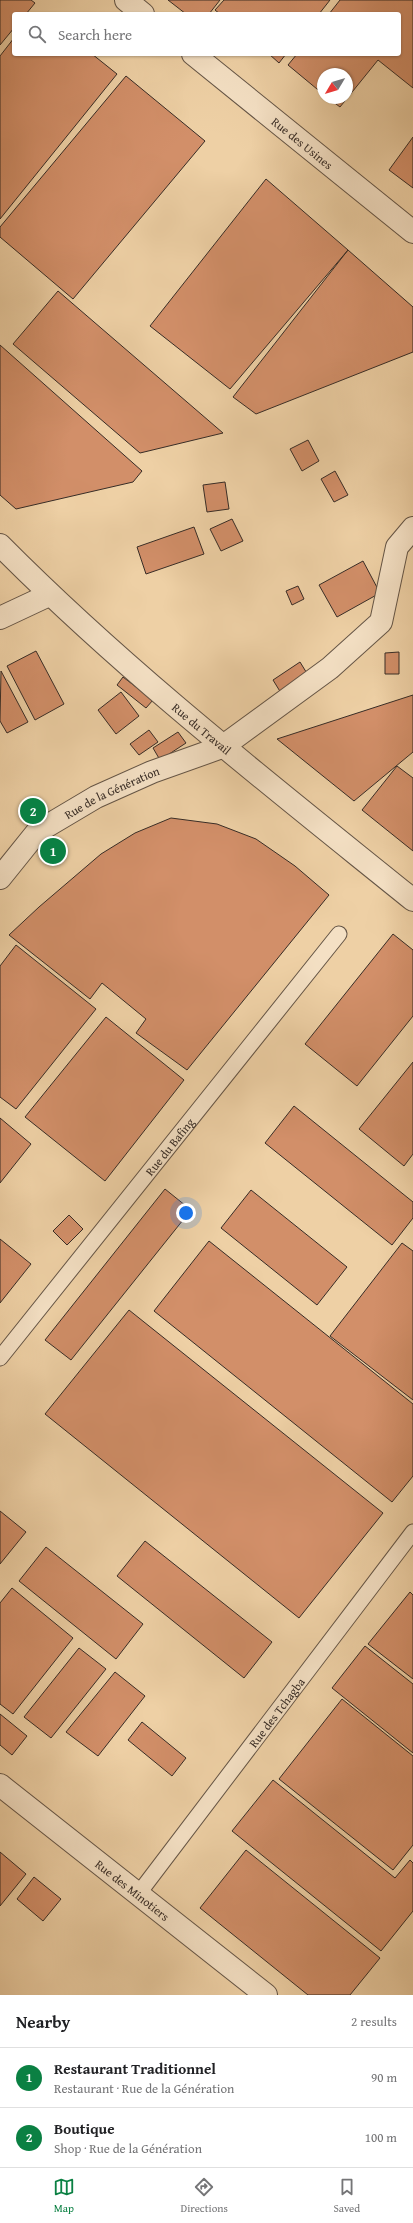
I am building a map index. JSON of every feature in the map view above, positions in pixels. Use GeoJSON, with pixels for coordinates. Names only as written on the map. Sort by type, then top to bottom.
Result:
{"type":"FeatureCollection","features":[{"type":"Feature","properties":{"kind":"street"},"geometry":{"type":"LineString","coordinates":[[126,0],[141,12]]}},
{"type":"Feature","properties":{"kind":"street","name":"Rue des Usines"},"geometry":{"type":"LineString","coordinates":[[195,56],[413,232]]}},
{"type":"Feature","properties":{"kind":"street","name":"Rue de la Génération"},"geometry":{"type":"LineString","coordinates":[[0,878],[37,832],[96,797],[152,772],[222,747],[330,668],[381,622],[397,547],[413,528]]}},
{"type":"Feature","properties":{"kind":"street","name":"Rue du Travail"},"geometry":{"type":"LineString","coordinates":[[0,546],[50,595],[222,747],[413,900]]}},
{"type":"Feature","properties":{"kind":"street"},"geometry":{"type":"LineString","coordinates":[[0,618],[50,595]]}},
{"type":"Feature","properties":{"kind":"street","name":"Rue des Minotiers"},"geometry":{"type":"LineString","coordinates":[[0,1785],[139,1893],[266,1995]]}},
{"type":"Feature","properties":{"kind":"lane","name":"Rue du Bafing"},"geometry":{"type":"LineString","coordinates":[[0,1358],[339,934]]}},
{"type":"Feature","properties":{"kind":"lane","name":"Rue des Tchagba"},"geometry":{"type":"LineString","coordinates":[[139,1893],[413,1532]]}},
{"type":"Feature","properties":{"kind":"building"},"geometry":{"type":"Polygon","coordinates":[[[0,0],[31,0],[35,3],[28,12],[12,12],[12,30],[0,45],[0,0]]]}},
{"type":"Feature","properties":{"kind":"building"},"geometry":{"type":"Polygon","coordinates":[[[168,0],[220,0],[211,12],[183,12],[168,0]]]}},
{"type":"Feature","properties":{"kind":"building"},"geometry":{"type":"Polygon","coordinates":[[[224,0],[330,0],[321,12],[218,12],[215,10],[224,0]]]}},
{"type":"Feature","properties":{"kind":"building"},"geometry":{"type":"Polygon","coordinates":[[[340,0],[413,0],[413,88],[378,60],[353,91],[353,68],[317,68],[317,89],[288,65],[295,56],[401,56],[401,12],[331,12],[340,0]]]}},
{"type":"Feature","properties":{"kind":"building"},"geometry":{"type":"Polygon","coordinates":[[[12,41],[12,56],[94,56],[117,74],[0,219],[0,56],[12,41]]]}},
{"type":"Feature","properties":{"kind":"building"},"geometry":{"type":"Polygon","coordinates":[[[271,56],[284,56],[279,63],[271,56]]]}},
{"type":"Feature","properties":{"kind":"building"},"geometry":{"type":"Polygon","coordinates":[[[126,76],[205,141],[73,299],[0,237],[0,227],[126,76]]]}},
{"type":"Feature","properties":{"kind":"building"},"geometry":{"type":"Polygon","coordinates":[[[413,137],[413,188],[389,170],[413,137]]]}},
{"type":"Feature","properties":{"kind":"building"},"geometry":{"type":"Polygon","coordinates":[[[266,179],[348,250],[230,389],[150,326],[266,179]]]}},
{"type":"Feature","properties":{"kind":"building"},"geometry":{"type":"Polygon","coordinates":[[[348,250],[413,307],[413,352],[256,414],[233,397],[348,250]]]}},
{"type":"Feature","properties":{"kind":"building"},"geometry":{"type":"Polygon","coordinates":[[[58,291],[223,433],[140,453],[13,344],[58,291]]]}},
{"type":"Feature","properties":{"kind":"building"},"geometry":{"type":"Polygon","coordinates":[[[0,345],[142,471],[133,482],[16,509],[0,495],[0,345]]]}},
{"type":"Feature","properties":{"kind":"building"},"geometry":{"type":"Polygon","coordinates":[[[308,440],[319,461],[302,471],[290,449],[308,440]]]}},
{"type":"Feature","properties":{"kind":"building"},"geometry":{"type":"Polygon","coordinates":[[[335,471],[348,495],[334,502],[321,479],[335,471]]]}},
{"type":"Feature","properties":{"kind":"building"},"geometry":{"type":"Polygon","coordinates":[[[225,482],[229,509],[207,512],[203,485],[225,482]]]}},
{"type":"Feature","properties":{"kind":"building"},"geometry":{"type":"Polygon","coordinates":[[[232,519],[243,541],[221,551],[210,529],[232,519]]]}},
{"type":"Feature","properties":{"kind":"building"},"geometry":{"type":"Polygon","coordinates":[[[194,527],[204,554],[146,574],[137,547],[194,527]]]}},
{"type":"Feature","properties":{"kind":"building"},"geometry":{"type":"Polygon","coordinates":[[[363,561],[380,593],[337,617],[319,585],[363,561]]]}},
{"type":"Feature","properties":{"kind":"building"},"geometry":{"type":"Polygon","coordinates":[[[298,586],[304,599],[292,605],[286,591],[298,586]]]}},
{"type":"Feature","properties":{"kind":"building"},"geometry":{"type":"Polygon","coordinates":[[[36,651],[64,704],[35,720],[7,666],[36,651]]]}},
{"type":"Feature","properties":{"kind":"building"},"geometry":{"type":"Polygon","coordinates":[[[399,652],[399,674],[385,674],[385,653],[399,652]]]}},
{"type":"Feature","properties":{"kind":"building"},"geometry":{"type":"Polygon","coordinates":[[[300,662],[308,675],[281,693],[273,680],[300,662]]]}},
{"type":"Feature","properties":{"kind":"building"},"geometry":{"type":"Polygon","coordinates":[[[1,671],[28,722],[7,733],[0,721],[1,671]]]}},
{"type":"Feature","properties":{"kind":"building"},"geometry":{"type":"Polygon","coordinates":[[[123,677],[153,700],[146,708],[117,685],[123,677]]]}},
{"type":"Feature","properties":{"kind":"building"},"geometry":{"type":"Polygon","coordinates":[[[121,692],[139,716],[116,734],[98,710],[121,692]]]}},
{"type":"Feature","properties":{"kind":"building"},"geometry":{"type":"Polygon","coordinates":[[[413,695],[413,752],[354,801],[277,739],[413,695]]]}},
{"type":"Feature","properties":{"kind":"building"},"geometry":{"type":"Polygon","coordinates":[[[149,730],[158,742],[139,755],[130,744],[149,730]]]}},
{"type":"Feature","properties":{"kind":"building"},"geometry":{"type":"Polygon","coordinates":[[[178,732],[186,743],[160,760],[153,748],[178,732]]]}},
{"type":"Feature","properties":{"kind":"building"},"geometry":{"type":"Polygon","coordinates":[[[397,766],[413,778],[413,851],[362,810],[397,766]]]}},
{"type":"Feature","properties":{"kind":"building"},"geometry":{"type":"Polygon","coordinates":[[[171,818],[217,824],[256,839],[295,866],[329,895],[187,1070],[136,1033],[146,1019],[102,983],[90,999],[9,935],[101,854],[135,833],[171,818]]]}},
{"type":"Feature","properties":{"kind":"building"},"geometry":{"type":"Polygon","coordinates":[[[393,934],[413,950],[413,1016],[357,1086],[305,1044],[393,934]]]}},
{"type":"Feature","properties":{"kind":"building"},"geometry":{"type":"Polygon","coordinates":[[[16,945],[96,1009],[16,1109],[0,1097],[0,966],[16,945]]]}},
{"type":"Feature","properties":{"kind":"building"},"geometry":{"type":"Polygon","coordinates":[[[106,1017],[184,1080],[105,1181],[25,1117],[106,1017]]]}},
{"type":"Feature","properties":{"kind":"building"},"geometry":{"type":"Polygon","coordinates":[[[413,1062],[413,1154],[404,1166],[359,1129],[413,1062]]]}},
{"type":"Feature","properties":{"kind":"building"},"geometry":{"type":"Polygon","coordinates":[[[294,1106],[413,1202],[413,1218],[392,1245],[265,1143],[294,1106]]]}},
{"type":"Feature","properties":{"kind":"building"},"geometry":{"type":"Polygon","coordinates":[[[0,1118],[31,1144],[0,1183],[0,1118]]]}},
{"type":"Feature","properties":{"kind":"building"},"geometry":{"type":"Polygon","coordinates":[[[165,1189],[191,1210],[71,1360],[45,1340],[165,1189]]]}},
{"type":"Feature","properties":{"kind":"building"},"geometry":{"type":"Polygon","coordinates":[[[251,1190],[347,1267],[317,1305],[221,1228],[251,1190]]]}},
{"type":"Feature","properties":{"kind":"building"},"geometry":{"type":"Polygon","coordinates":[[[69,1215],[83,1229],[67,1245],[53,1231],[69,1215]]]}},
{"type":"Feature","properties":{"kind":"building"},"geometry":{"type":"Polygon","coordinates":[[[0,1239],[31,1264],[0,1303],[0,1239]]]}},
{"type":"Feature","properties":{"kind":"building"},"geometry":{"type":"Polygon","coordinates":[[[209,1241],[413,1404],[413,1476],[392,1502],[154,1311],[209,1241]]]}},
{"type":"Feature","properties":{"kind":"building"},"geometry":{"type":"Polygon","coordinates":[[[402,1243],[413,1251],[413,1400],[330,1336],[402,1243]]]}},
{"type":"Feature","properties":{"kind":"building"},"geometry":{"type":"Polygon","coordinates":[[[129,1310],[383,1513],[299,1618],[45,1414],[129,1310]]]}},
{"type":"Feature","properties":{"kind":"building"},"geometry":{"type":"Polygon","coordinates":[[[0,1511],[26,1532],[0,1564],[0,1511]]]}},
{"type":"Feature","properties":{"kind":"building"},"geometry":{"type":"Polygon","coordinates":[[[145,1541],[272,1642],[244,1678],[117,1576],[145,1541]]]}},
{"type":"Feature","properties":{"kind":"building"},"geometry":{"type":"Polygon","coordinates":[[[46,1547],[143,1624],[116,1659],[19,1581],[46,1547]]]}},
{"type":"Feature","properties":{"kind":"building"},"geometry":{"type":"Polygon","coordinates":[[[12,1588],[73,1638],[13,1714],[0,1704],[0,1603],[12,1588]]]}},
{"type":"Feature","properties":{"kind":"building"},"geometry":{"type":"Polygon","coordinates":[[[410,1592],[413,1595],[413,1679],[368,1644],[410,1592]]]}},
{"type":"Feature","properties":{"kind":"building"},"geometry":{"type":"Polygon","coordinates":[[[365,1646],[413,1684],[413,1753],[332,1688],[365,1646]]]}},
{"type":"Feature","properties":{"kind":"building"},"geometry":{"type":"Polygon","coordinates":[[[79,1648],[106,1669],[51,1738],[24,1717],[79,1648]]]}},
{"type":"Feature","properties":{"kind":"building"},"geometry":{"type":"Polygon","coordinates":[[[115,1672],[145,1696],[98,1756],[66,1732],[115,1672]]]}},
{"type":"Feature","properties":{"kind":"building"},"geometry":{"type":"Polygon","coordinates":[[[342,1699],[413,1756],[413,1845],[393,1870],[279,1779],[342,1699]]]}},
{"type":"Feature","properties":{"kind":"building"},"geometry":{"type":"Polygon","coordinates":[[[0,1714],[27,1736],[12,1755],[0,1745],[0,1714]]]}},
{"type":"Feature","properties":{"kind":"building"},"geometry":{"type":"Polygon","coordinates":[[[142,1722],[186,1758],[172,1776],[128,1740],[142,1722]]]}},
{"type":"Feature","properties":{"kind":"building"},"geometry":{"type":"Polygon","coordinates":[[[273,1780],[395,1878],[410,1860],[413,1863],[413,1911],[381,1951],[232,1831],[273,1780]]]}},
{"type":"Feature","properties":{"kind":"building"},"geometry":{"type":"Polygon","coordinates":[[[246,1850],[380,1958],[350,1995],[308,1995],[200,1908],[246,1850]]]}},
{"type":"Feature","properties":{"kind":"building"},"geometry":{"type":"Polygon","coordinates":[[[0,1852],[26,1874],[0,1906],[0,1852]]]}},
{"type":"Feature","properties":{"kind":"building"},"geometry":{"type":"Polygon","coordinates":[[[34,1877],[61,1899],[43,1921],[17,1899],[34,1877]]]}},
{"type":"Feature","properties":{"kind":"place","name":"Boutique"},"geometry":{"type":"Point","coordinates":[33,811]}},
{"type":"Feature","properties":{"kind":"place","name":"Restaurant Traditionnel"},"geometry":{"type":"Point","coordinates":[53,851]}}]}
